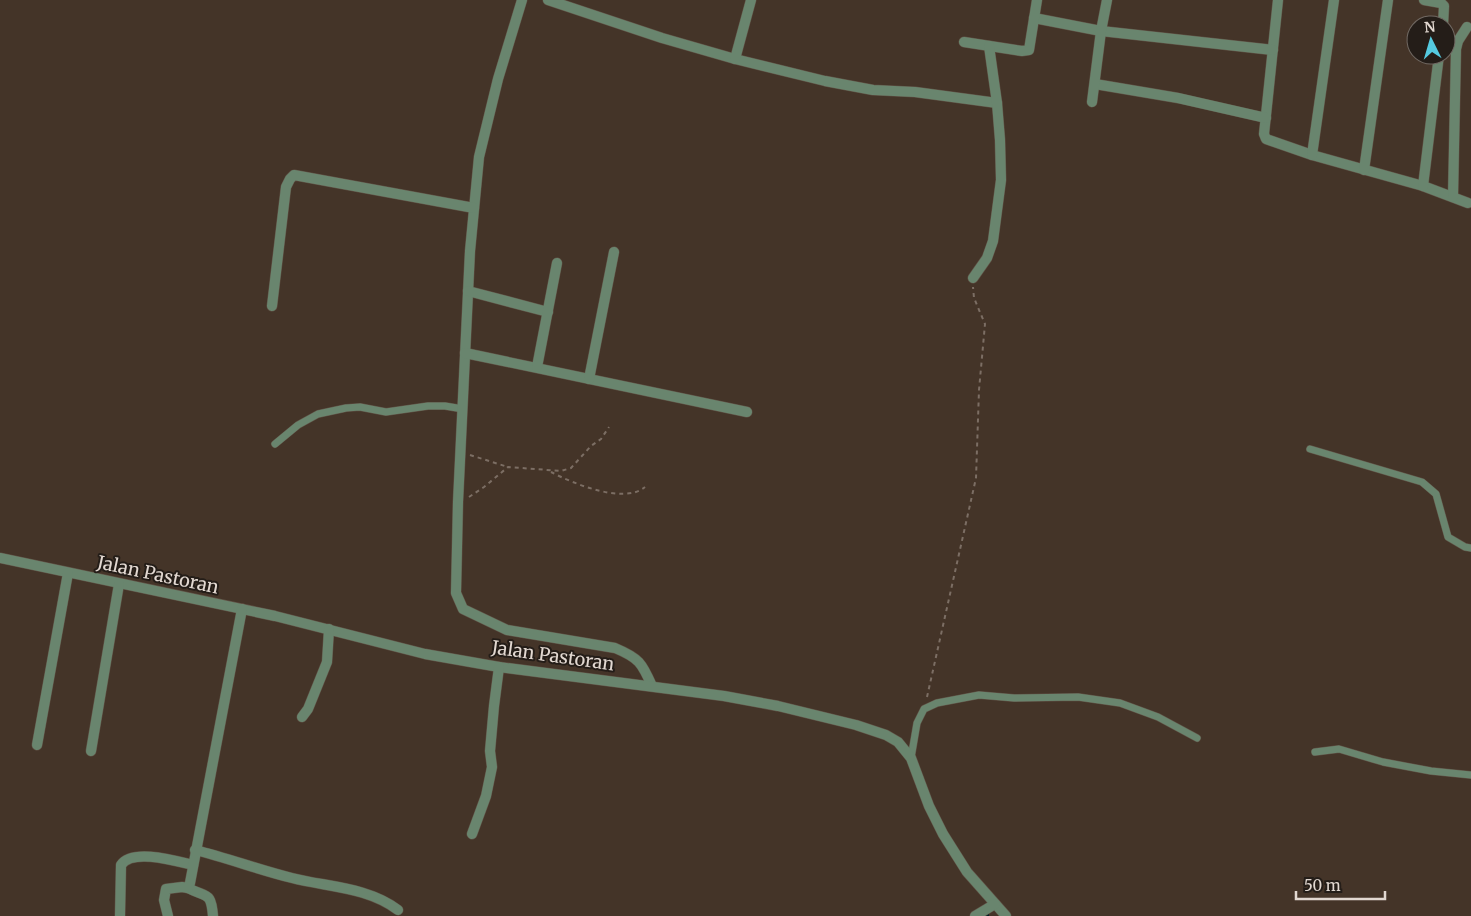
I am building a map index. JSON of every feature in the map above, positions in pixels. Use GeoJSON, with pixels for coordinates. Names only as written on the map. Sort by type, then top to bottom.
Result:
{"type":"FeatureCollection","features":[{"type":"Feature","properties":{"kind":"street"},"geometry":{"type":"LineString","coordinates":[[522,0],[498,79],[479,157],[468,291],[458,502],[456,592],[463,609],[507,630],[615,648],[628,653],[642,664],[652,686]]}},
{"type":"Feature","properties":{"kind":"street"},"geometry":{"type":"LineString","coordinates":[[548,0],[662,38],[735,59],[873,90],[915,92],[997,103]]}},
{"type":"Feature","properties":{"kind":"street"},"geometry":{"type":"LineString","coordinates":[[735,59],[751,0]]}},
{"type":"Feature","properties":{"kind":"street"},"geometry":{"type":"LineString","coordinates":[[964,42],[1022,51],[1030,50],[1037,0]]}},
{"type":"Feature","properties":{"kind":"street"},"geometry":{"type":"LineString","coordinates":[[1092,102],[1107,0]]}},
{"type":"Feature","properties":{"kind":"street"},"geometry":{"type":"LineString","coordinates":[[1278,0],[1264,136],[1268,141],[1423,186],[1468,202]]}},
{"type":"Feature","properties":{"kind":"street"},"geometry":{"type":"LineString","coordinates":[[1312,155],[1334,0]]}},
{"type":"Feature","properties":{"kind":"street"},"geometry":{"type":"LineString","coordinates":[[1364,170],[1388,0]]}},
{"type":"Feature","properties":{"kind":"street"},"geometry":{"type":"LineString","coordinates":[[1424,0],[1441,3],[1444,6],[1444,15]]}},
{"type":"Feature","properties":{"kind":"street"},"geometry":{"type":"LineString","coordinates":[[1034,18],[1101,31],[1273,50]]}},
{"type":"Feature","properties":{"kind":"street"},"geometry":{"type":"LineString","coordinates":[[1453,197],[1456,49],[1458,41],[1467,27]]}},
{"type":"Feature","properties":{"kind":"street"},"geometry":{"type":"LineString","coordinates":[[973,278],[987,258],[993,241],[1001,180],[997,103],[989,46]]}},
{"type":"Feature","properties":{"kind":"street"},"geometry":{"type":"LineString","coordinates":[[1423,186],[1438,65]]}},
{"type":"Feature","properties":{"kind":"street"},"geometry":{"type":"LineString","coordinates":[[1095,84],[1178,98],[1266,118]]}},
{"type":"Feature","properties":{"kind":"street"},"geometry":{"type":"LineString","coordinates":[[272,306],[286,187],[294,176],[474,208]]}},
{"type":"Feature","properties":{"kind":"street"},"geometry":{"type":"LineString","coordinates":[[589,380],[614,252]]}},
{"type":"Feature","properties":{"kind":"street"},"geometry":{"type":"LineString","coordinates":[[537,367],[557,263]]}},
{"type":"Feature","properties":{"kind":"street"},"geometry":{"type":"LineString","coordinates":[[468,291],[548,312]]}},
{"type":"Feature","properties":{"kind":"street"},"geometry":{"type":"LineString","coordinates":[[466,353],[747,412]]}},
{"type":"Feature","properties":{"kind":"street","name":"Jalan Pastoran"},"geometry":{"type":"LineString","coordinates":[[0,558],[68,574],[242,609],[425,654],[499,667],[724,696],[778,706],[856,725],[886,735],[898,742],[911,758],[929,806],[943,834],[967,872],[1006,916]]}},
{"type":"Feature","properties":{"kind":"street"},"geometry":{"type":"LineString","coordinates":[[37,745],[68,574]]}},
{"type":"Feature","properties":{"kind":"street"},"geometry":{"type":"LineString","coordinates":[[91,751],[119,584]]}},
{"type":"Feature","properties":{"kind":"street"},"geometry":{"type":"LineString","coordinates":[[188,888],[242,609]]}},
{"type":"Feature","properties":{"kind":"street"},"geometry":{"type":"LineString","coordinates":[[302,717],[308,709],[327,662],[329,629]]}},
{"type":"Feature","properties":{"kind":"street"},"geometry":{"type":"LineString","coordinates":[[472,834],[486,796],[492,767],[490,751],[499,667]]}},
{"type":"Feature","properties":{"kind":"street"},"geometry":{"type":"LineString","coordinates":[[195,850],[292,878],[318,882],[368,895],[388,902],[398,910]]}},
{"type":"Feature","properties":{"kind":"street"},"geometry":{"type":"LineString","coordinates":[[120,916],[121,870],[124,861],[128,858],[157,858],[193,865]]}},
{"type":"Feature","properties":{"kind":"street"},"geometry":{"type":"LineString","coordinates":[[168,916],[164,900],[166,889],[182,887],[206,895],[211,900],[213,916]]}},
{"type":"Feature","properties":{"kind":"street"},"geometry":{"type":"LineString","coordinates":[[975,916],[995,904]]}},
{"type":"Feature","properties":{"kind":"lane"},"geometry":{"type":"LineString","coordinates":[[275,444],[298,425],[318,414],[346,408],[360,407],[386,412],[428,406],[463,409]]}},
{"type":"Feature","properties":{"kind":"lane"},"geometry":{"type":"LineString","coordinates":[[1310,449],[1422,482],[1436,494],[1448,537],[1465,548],[1471,548]]}},
{"type":"Feature","properties":{"kind":"lane"},"geometry":{"type":"LineString","coordinates":[[911,758],[917,723],[924,709],[937,703],[979,695],[1014,698],[1078,697],[1120,703],[1158,717],[1197,738]]}},
{"type":"Feature","properties":{"kind":"lane"},"geometry":{"type":"LineString","coordinates":[[1315,752],[1338,750],[1412,768],[1471,775]]}},
{"type":"Feature","properties":{"kind":"path"},"geometry":{"type":"LineString","coordinates":[[924,709],[940,645],[976,478],[979,390],[985,324],[974,298],[973,278]]}},
{"type":"Feature","properties":{"kind":"path"},"geometry":{"type":"LineString","coordinates":[[460,454],[476,456],[508,467],[561,472],[570,468],[601,438],[609,427]]}},
{"type":"Feature","properties":{"kind":"path"},"geometry":{"type":"LineString","coordinates":[[458,502],[475,494],[508,467]]}},
{"type":"Feature","properties":{"kind":"path"},"geometry":{"type":"LineString","coordinates":[[549,471],[569,482],[611,494],[629,495],[645,488]]}}]}
